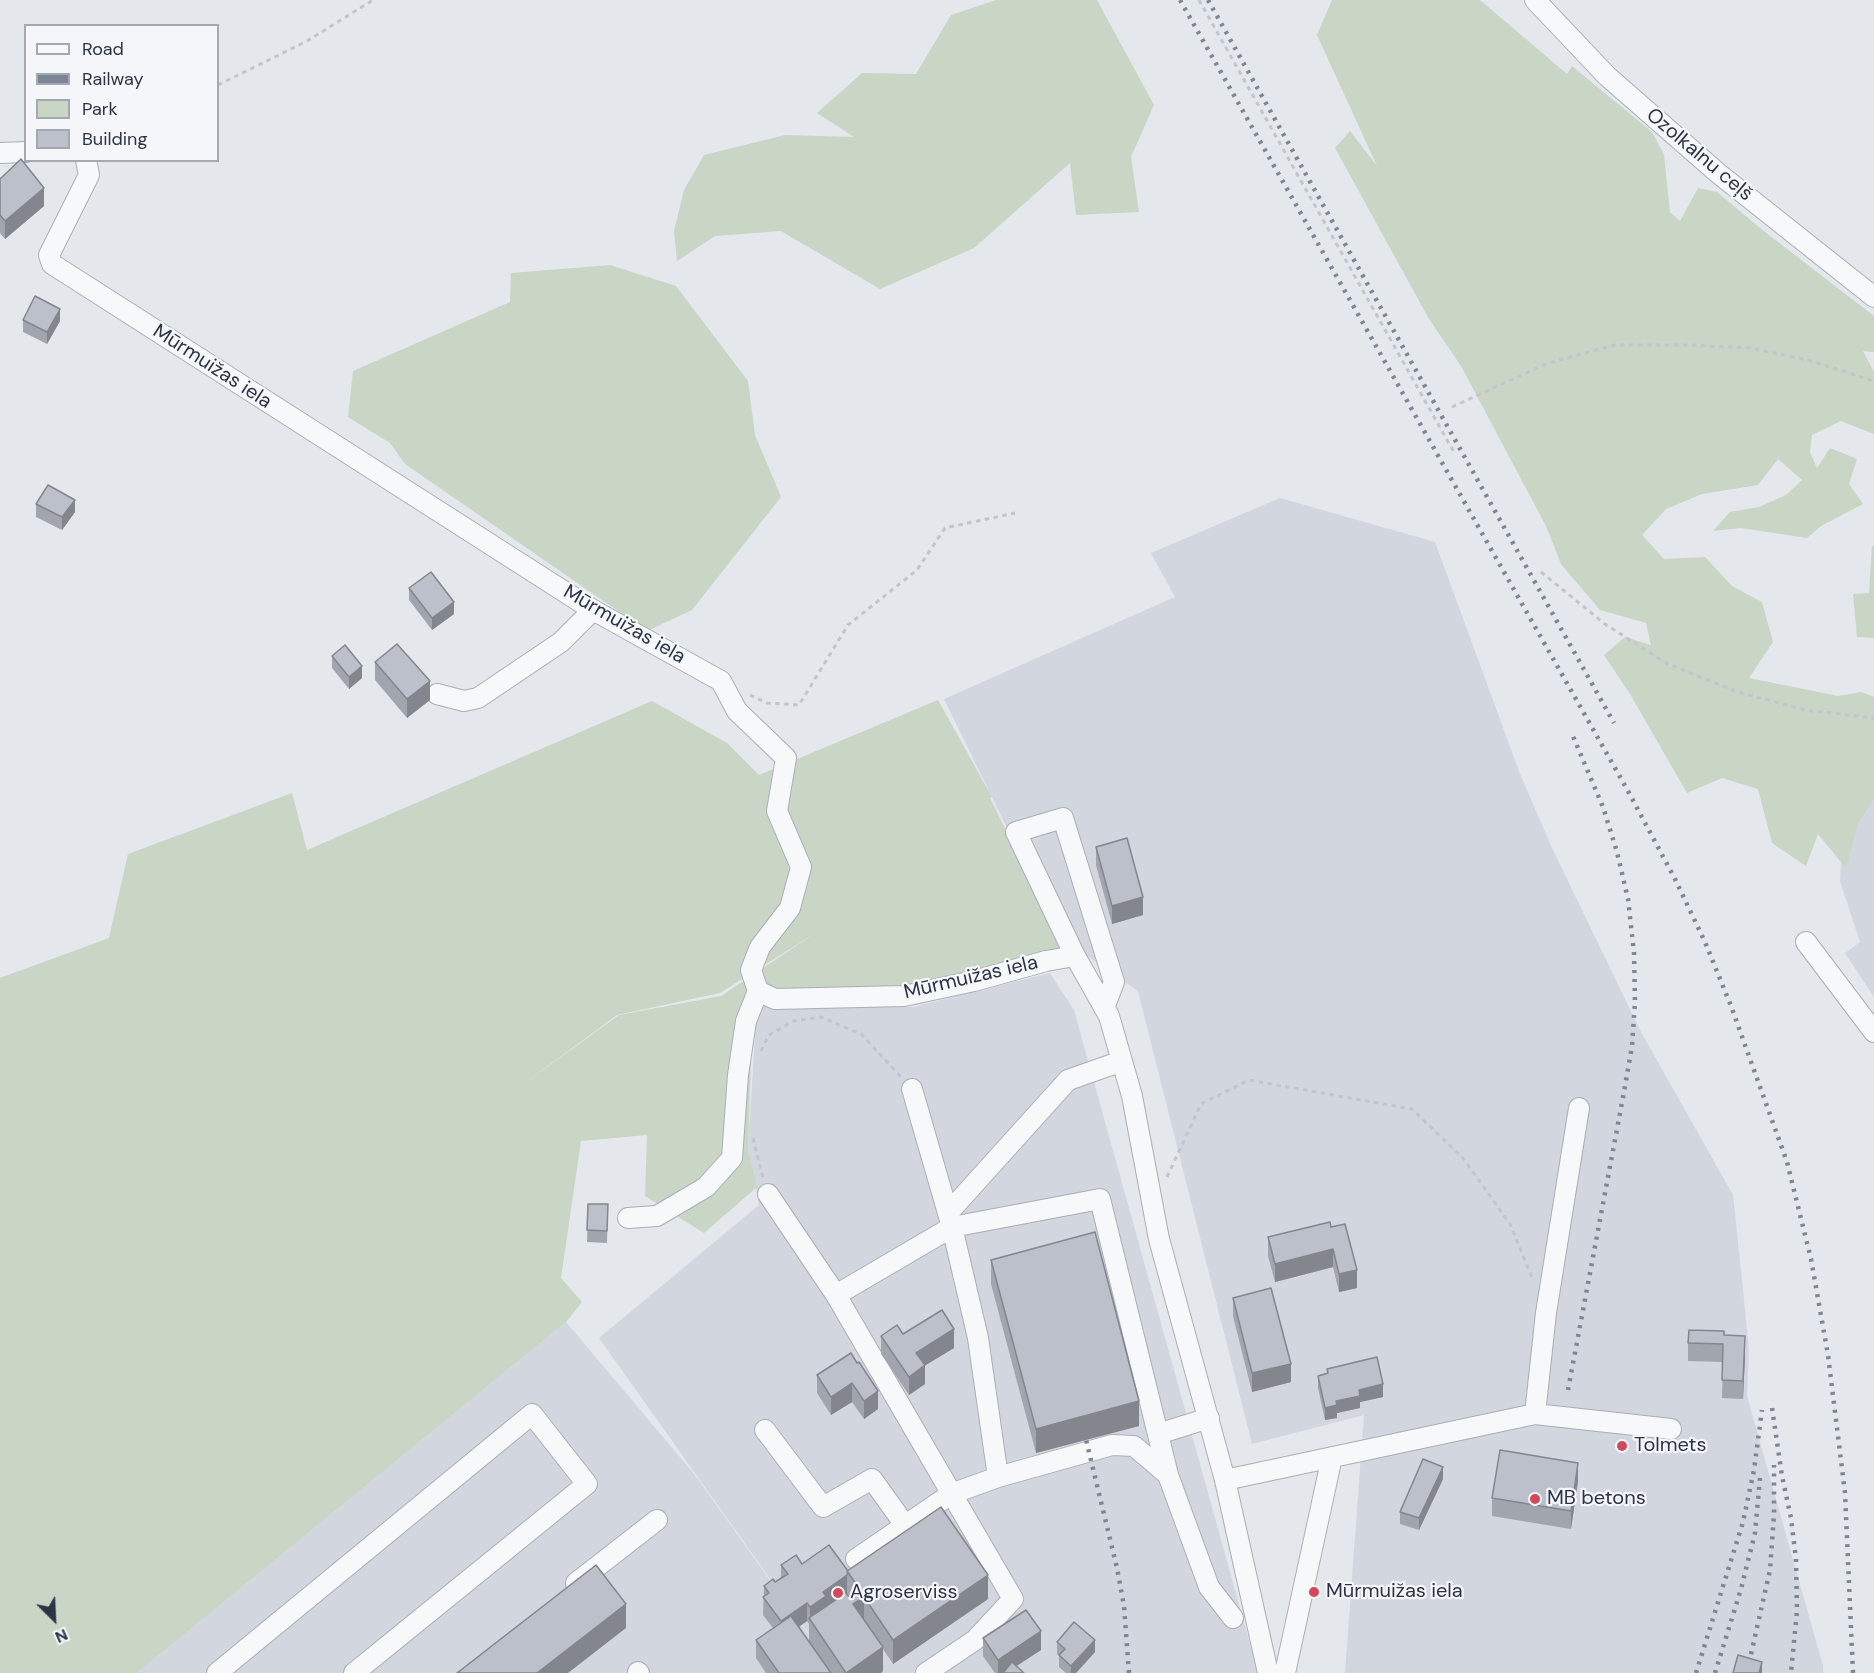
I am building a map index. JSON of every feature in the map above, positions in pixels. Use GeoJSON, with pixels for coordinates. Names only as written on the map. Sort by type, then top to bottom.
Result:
{"type":"FeatureCollection","features":[{"type":"Feature","properties":{"kind":"street","name":"Ozolkalnu ceļš"},"geometry":{"type":"LineString","coordinates":[[1535,0],[1607,76],[1719,174],[1874,297]]}},
{"type":"Feature","properties":{"kind":"street"},"geometry":{"type":"LineString","coordinates":[[0,153],[24,152]]}},
{"type":"Feature","properties":{"kind":"street","name":"Mūrmuižas iela"},"geometry":{"type":"LineString","coordinates":[[86,162],[89,175],[48,255],[52,264],[593,610],[721,681],[737,711],[786,758],[777,811],[801,867],[790,908],[760,947],[751,970],[758,991],[775,999],[904,996],[1075,956]]}},
{"type":"Feature","properties":{"kind":"street"},"geometry":{"type":"LineString","coordinates":[[437,694],[464,701],[478,698],[561,642],[593,610]]}},
{"type":"Feature","properties":{"kind":"street"},"geometry":{"type":"LineString","coordinates":[[1104,1008],[1114,982],[1063,818],[1016,832],[1075,956],[1104,1008],[1109,1016],[1132,1096],[1159,1239],[1226,1480],[1269,1673]]}},
{"type":"Feature","properties":{"kind":"street"},"geometry":{"type":"LineString","coordinates":[[1806,942],[1874,1032]]}},
{"type":"Feature","properties":{"kind":"street"},"geometry":{"type":"LineString","coordinates":[[628,1218],[657,1216],[667,1211],[706,1187],[732,1158],[738,1075],[746,1021],[758,991]]}},
{"type":"Feature","properties":{"kind":"street"},"geometry":{"type":"LineString","coordinates":[[836,1295],[950,1220],[1068,1080],[1122,1061]]}},
{"type":"Feature","properties":{"kind":"street"},"geometry":{"type":"LineString","coordinates":[[912,1089],[950,1220],[978,1338],[998,1477]]}},
{"type":"Feature","properties":{"kind":"street"},"geometry":{"type":"LineString","coordinates":[[1535,1414],[1546,1313],[1579,1108]]}},
{"type":"Feature","properties":{"kind":"street"},"geometry":{"type":"LineString","coordinates":[[768,1194],[836,1295],[1013,1599],[975,1640],[926,1673]]}},
{"type":"Feature","properties":{"kind":"street"},"geometry":{"type":"LineString","coordinates":[[950,1220],[1100,1199],[1168,1474],[1209,1587],[1233,1618]]}},
{"type":"Feature","properties":{"kind":"street"},"geometry":{"type":"LineString","coordinates":[[217,1673],[532,1414],[587,1484],[354,1673]]}},
{"type":"Feature","properties":{"kind":"street"},"geometry":{"type":"LineString","coordinates":[[1226,1480],[1535,1414],[1671,1429]]}},
{"type":"Feature","properties":{"kind":"street"},"geometry":{"type":"LineString","coordinates":[[1158,1434],[1209,1418]]}},
{"type":"Feature","properties":{"kind":"street"},"geometry":{"type":"LineString","coordinates":[[765,1430],[823,1507],[872,1479],[905,1525]]}},
{"type":"Feature","properties":{"kind":"street"},"geometry":{"type":"LineString","coordinates":[[856,1559],[951,1494],[998,1477],[1112,1445],[1134,1446],[1168,1474]]}},
{"type":"Feature","properties":{"kind":"street"},"geometry":{"type":"LineString","coordinates":[[1285,1673],[1332,1457]]}},
{"type":"Feature","properties":{"kind":"street"},"geometry":{"type":"LineString","coordinates":[[563,1593],[657,1520]]}},
{"type":"Feature","properties":{"kind":"path"},"geometry":{"type":"LineString","coordinates":[[219,85],[307,41],[373,0]]}},
{"type":"Feature","properties":{"kind":"path"},"geometry":{"type":"LineString","coordinates":[[1199,0],[1455,454]]}},
{"type":"Feature","properties":{"kind":"path"},"geometry":{"type":"LineString","coordinates":[[1452,407],[1548,363],[1615,345],[1750,348],[1808,360],[1874,381]]}},
{"type":"Feature","properties":{"kind":"path"},"geometry":{"type":"LineString","coordinates":[[749,694],[767,703],[799,705],[848,625],[917,570],[945,528],[1015,513]]}},
{"type":"Feature","properties":{"kind":"path"},"geometry":{"type":"LineString","coordinates":[[1540,572],[1605,624],[1666,663],[1735,691],[1805,710],[1874,718]]}},
{"type":"Feature","properties":{"kind":"path"},"geometry":{"type":"LineString","coordinates":[[758,1057],[769,1035],[793,1021],[821,1017],[861,1034],[912,1089]]}},
{"type":"Feature","properties":{"kind":"path"},"geometry":{"type":"LineString","coordinates":[[1153,1206],[1201,1104],[1249,1080],[1412,1109],[1462,1158],[1510,1224],[1546,1313]]}},
{"type":"Feature","properties":{"kind":"path"},"geometry":{"type":"LineString","coordinates":[[753,1128],[753,1139],[768,1194]]}},
{"type":"Feature","properties":{"kind":"shaded area"},"geometry":{"type":"Polygon","coordinates":[[[1280,498],[1435,542],[1520,774],[1552,848],[1641,1032],[1733,1195],[1749,1348],[1747,1396],[1823,1666],[1823,1673],[1345,1673],[1364,1415],[1252,1444],[1138,991],[1061,938],[944,699],[1175,597],[1151,553],[1280,498]]]}},
{"type":"Feature","properties":{"kind":"shaded area"},"geometry":{"type":"Polygon","coordinates":[[[1874,780],[1874,997],[1845,953],[1860,942],[1840,881],[1843,829],[1874,780]]]}},
{"type":"Feature","properties":{"kind":"shaded area"},"geometry":{"type":"Polygon","coordinates":[[[1050,973],[1074,1010],[1258,1673],[837,1673],[599,1338],[759,1205],[748,1148],[757,1006],[913,1007],[1050,973]]]}},
{"type":"Feature","properties":{"kind":"shaded area"},"geometry":{"type":"Polygon","coordinates":[[[566,1322],[695,1475],[836,1673],[137,1673],[566,1322]]]}},
{"type":"Feature","properties":{"kind":"green space"},"geometry":{"type":"Polygon","coordinates":[[[996,0],[1097,0],[1154,105],[1131,157],[1139,212],[1076,215],[1070,163],[974,248],[880,289],[781,231],[715,236],[677,261],[674,231],[684,190],[704,155],[785,135],[854,137],[817,113],[862,73],[916,74],[951,15],[996,0]]]}},
{"type":"Feature","properties":{"kind":"green space"},"geometry":{"type":"Polygon","coordinates":[[[1332,0],[1480,0],[1567,74],[1572,66],[1652,132],[1664,155],[1670,212],[1680,221],[1698,188],[1717,192],[1874,316],[1874,352],[1863,351],[1874,372],[1874,434],[1841,421],[1812,435],[1810,452],[1817,468],[1830,448],[1857,459],[1849,484],[1863,504],[1821,526],[1807,538],[1741,528],[1713,531],[1730,512],[1759,507],[1786,495],[1802,480],[1778,459],[1758,485],[1702,494],[1666,509],[1642,535],[1664,559],[1705,557],[1732,586],[1762,602],[1773,642],[1749,678],[1838,696],[1861,692],[1874,697],[1874,799],[1858,823],[1846,868],[1818,834],[1806,866],[1772,843],[1758,789],[1722,778],[1687,793],[1630,694],[1604,655],[1625,637],[1651,645],[1646,623],[1600,610],[1561,564],[1546,526],[1461,366],[1429,319],[1335,148],[1350,131],[1377,166],[1317,35],[1332,0]]]}},
{"type":"Feature","properties":{"kind":"green space"},"geometry":{"type":"Polygon","coordinates":[[[610,265],[676,286],[748,381],[755,435],[781,497],[692,610],[647,631],[405,464],[390,443],[348,417],[353,371],[510,302],[511,273],[610,265]]]}},
{"type":"Feature","properties":{"kind":"green space"},"geometry":{"type":"Polygon","coordinates":[[[1872,546],[1874,546],[1874,638],[1857,637],[1853,594],[1869,593],[1872,546]]]}},
{"type":"Feature","properties":{"kind":"green space"},"geometry":{"type":"Polygon","coordinates":[[[938,700],[992,797],[990,798],[1059,938],[1064,953],[914,991],[753,1005],[748,1149],[757,1187],[704,1233],[645,1196],[647,1135],[581,1141],[561,1278],[582,1302],[566,1322],[137,1673],[0,1673],[0,978],[109,938],[128,854],[292,793],[307,850],[652,701],[727,743],[759,775],[938,700]],[[817,932],[720,993],[617,1015],[518,1088],[619,1015],[721,996],[817,932]]]}},
{"type":"Feature","properties":{"kind":"building"},"geometry":{"type":"Polygon","coordinates":[[[21,159],[44,188],[5,221],[0,215],[0,179],[21,159]]]}},
{"type":"Feature","properties":{"kind":"building"},"geometry":{"type":"Polygon","coordinates":[[[35,296],[60,309],[47,332],[23,320],[35,296]]]}},
{"type":"Feature","properties":{"kind":"building"},"geometry":{"type":"Polygon","coordinates":[[[48,485],[75,500],[62,517],[36,504],[48,485]]]}},
{"type":"Feature","properties":{"kind":"building"},"geometry":{"type":"Polygon","coordinates":[[[431,572],[454,602],[432,618],[409,588],[431,572]]]}},
{"type":"Feature","properties":{"kind":"building"},"geometry":{"type":"Polygon","coordinates":[[[397,644],[430,681],[407,699],[375,662],[397,644]]]}},
{"type":"Feature","properties":{"kind":"building"},"geometry":{"type":"Polygon","coordinates":[[[345,645],[362,666],[349,677],[332,656],[345,645]]]}},
{"type":"Feature","properties":{"kind":"building"},"geometry":{"type":"Polygon","coordinates":[[[1127,838],[1143,897],[1112,906],[1096,847],[1127,838]]]}},
{"type":"Feature","properties":{"kind":"building"},"geometry":{"type":"Polygon","coordinates":[[[588,1204],[608,1204],[607,1231],[587,1230],[588,1204]]]}},
{"type":"Feature","properties":{"kind":"building"},"geometry":{"type":"Polygon","coordinates":[[[1330,1222],[1331,1227],[1345,1224],[1357,1270],[1339,1274],[1333,1249],[1275,1264],[1268,1237],[1330,1222]]]}},
{"type":"Feature","properties":{"kind":"building"},"geometry":{"type":"Polygon","coordinates":[[[1095,1232],[1139,1401],[1036,1429],[991,1260],[1095,1232]]]}},
{"type":"Feature","properties":{"kind":"building"},"geometry":{"type":"Polygon","coordinates":[[[1271,1288],[1291,1364],[1252,1373],[1233,1298],[1271,1288]]]}},
{"type":"Feature","properties":{"kind":"building"},"geometry":{"type":"Polygon","coordinates":[[[942,1310],[954,1329],[916,1353],[925,1365],[909,1377],[881,1336],[897,1325],[903,1334],[942,1310]]]}},
{"type":"Feature","properties":{"kind":"building"},"geometry":{"type":"Polygon","coordinates":[[[1689,1330],[1724,1331],[1724,1335],[1745,1336],[1743,1381],[1722,1380],[1723,1344],[1688,1343],[1689,1330]]]}},
{"type":"Feature","properties":{"kind":"building"},"geometry":{"type":"Polygon","coordinates":[[[851,1353],[878,1391],[864,1401],[852,1383],[831,1397],[817,1375],[851,1353]]]}},
{"type":"Feature","properties":{"kind":"building"},"geometry":{"type":"Polygon","coordinates":[[[1377,1357],[1383,1384],[1359,1390],[1360,1396],[1336,1401],[1337,1405],[1325,1408],[1318,1376],[1328,1373],[1327,1369],[1377,1357]]]}},
{"type":"Feature","properties":{"kind":"building","name":"MB betons"},"geometry":{"type":"Polygon","coordinates":[[[1500,1450],[1578,1463],[1571,1511],[1492,1498],[1500,1450]]]}},
{"type":"Feature","properties":{"kind":"building"},"geometry":{"type":"Polygon","coordinates":[[[1423,1459],[1443,1467],[1419,1518],[1400,1512],[1423,1459]]]}},
{"type":"Feature","properties":{"kind":"building"},"geometry":{"type":"Polygon","coordinates":[[[941,1507],[988,1575],[893,1640],[864,1597],[853,1604],[883,1647],[846,1673],[809,1618],[846,1593],[850,1598],[861,1591],[847,1571],[941,1507]]]}},
{"type":"Feature","properties":{"kind":"building"},"geometry":{"type":"Polygon","coordinates":[[[829,1545],[848,1571],[847,1575],[823,1592],[826,1596],[810,1607],[807,1603],[781,1621],[763,1597],[769,1593],[764,1586],[773,1579],[775,1582],[788,1574],[781,1565],[796,1555],[802,1564],[829,1545]]]}},
{"type":"Feature","properties":{"kind":"building"},"geometry":{"type":"Polygon","coordinates":[[[596,1565],[626,1604],[537,1673],[457,1673],[596,1565]]]}},
{"type":"Feature","properties":{"kind":"building"},"geometry":{"type":"Polygon","coordinates":[[[1026,1610],[1041,1631],[998,1660],[983,1638],[1026,1610]]]}},
{"type":"Feature","properties":{"kind":"building"},"geometry":{"type":"Polygon","coordinates":[[[791,1616],[831,1673],[779,1673],[756,1640],[791,1616]]]}},
{"type":"Feature","properties":{"kind":"building"},"geometry":{"type":"Polygon","coordinates":[[[1074,1622],[1095,1640],[1071,1666],[1059,1655],[1065,1649],[1057,1642],[1074,1622]]]}},
{"type":"Feature","properties":{"kind":"building"},"geometry":{"type":"Polygon","coordinates":[[[1738,1655],[1762,1662],[1759,1673],[1733,1673],[1738,1655]]]}},
{"type":"Feature","properties":{"kind":"building"},"geometry":{"type":"Polygon","coordinates":[[[1012,1662],[1024,1673],[1003,1673],[1012,1662]]]}},
{"type":"Feature","properties":{"kind":"railway"},"geometry":{"type":"LineString","coordinates":[[1180,0],[1628,791],[1675,879],[1705,942],[1731,1006],[1787,1162],[1811,1259],[1828,1355],[1845,1493],[1853,1673]]}},
{"type":"Feature","properties":{"kind":"railway"},"geometry":{"type":"LineString","coordinates":[[1208,0],[1614,723]]}},
{"type":"Feature","properties":{"kind":"railway"},"geometry":{"type":"LineString","coordinates":[[1568,1390],[1632,1046],[1635,1002],[1634,953],[1628,899],[1617,852],[1603,807],[1572,734]]}},
{"type":"Feature","properties":{"kind":"railway"},"geometry":{"type":"LineString","coordinates":[[1772,1408],[1796,1559],[1797,1611],[1791,1673]]}},
{"type":"Feature","properties":{"kind":"railway"},"geometry":{"type":"LineString","coordinates":[[1696,1673],[1743,1522],[1754,1470],[1762,1410]]}},
{"type":"Feature","properties":{"kind":"railway"},"geometry":{"type":"LineString","coordinates":[[1082,1423],[1117,1568],[1124,1606],[1129,1673]]}},
{"type":"Feature","properties":{"kind":"railway"},"geometry":{"type":"LineString","coordinates":[[1749,1663],[1770,1570],[1774,1515],[1774,1465]]}},
{"type":"Feature","properties":{"kind":"railway"},"geometry":{"type":"LineString","coordinates":[[1715,1673],[1741,1589],[1755,1533],[1760,1478]]}},
{"type":"Feature","properties":{"kind":"place","name":"Tolmets"},"geometry":{"type":"Point","coordinates":[1622,1446]}},
{"type":"Feature","properties":{"kind":"place","name":"MB betons"},"geometry":{"type":"Point","coordinates":[1535,1499]}},
{"type":"Feature","properties":{"kind":"place","name":"Mūrmuižas iela"},"geometry":{"type":"Point","coordinates":[1314,1592]}},
{"type":"Feature","properties":{"kind":"place","name":"Agroserviss"},"geometry":{"type":"Point","coordinates":[838,1593]}}]}
